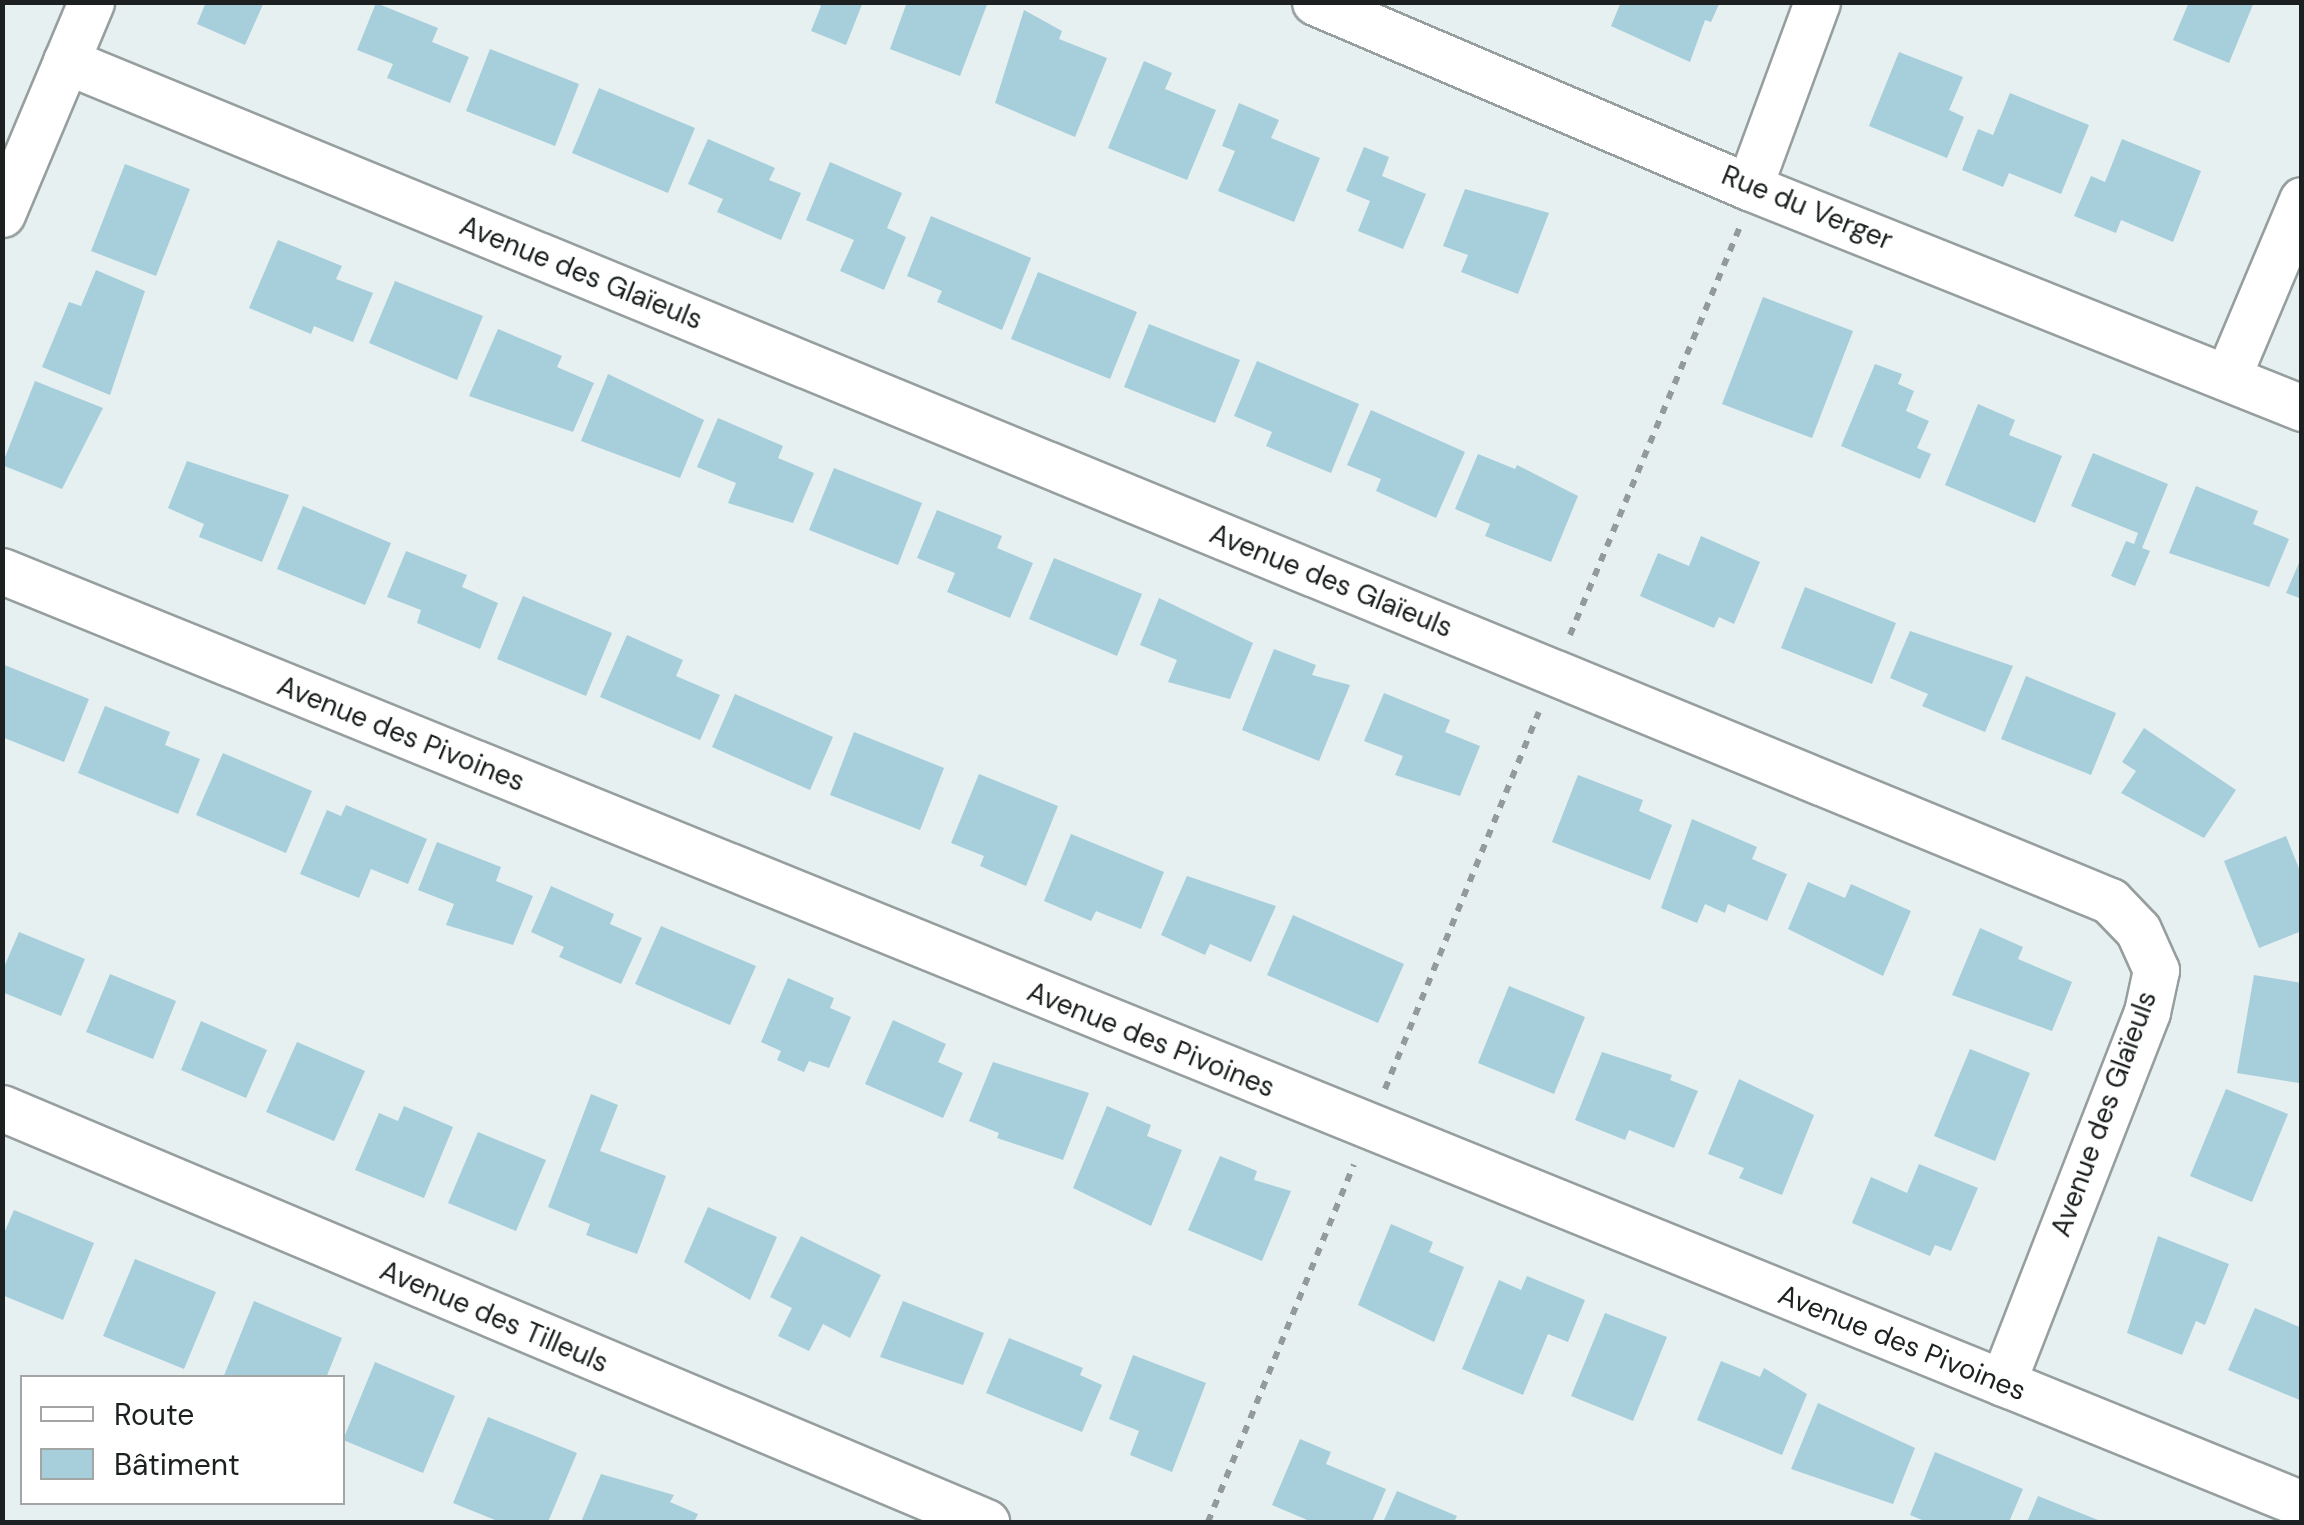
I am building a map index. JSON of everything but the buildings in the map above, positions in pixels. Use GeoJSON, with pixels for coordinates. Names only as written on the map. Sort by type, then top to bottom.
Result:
{"type":"FeatureCollection","features":[{"type":"Feature","properties":{"kind":"street"},"geometry":{"type":"LineString","coordinates":[[2,214],[91,2]]}},
{"type":"Feature","properties":{"kind":"street","name":"Rue du Verger"},"geometry":{"type":"LineString","coordinates":[[1315,2],[1750,186],[2302,408]]}},
{"type":"Feature","properties":{"kind":"street"},"geometry":{"type":"LineString","coordinates":[[1750,186],[1817,2]]}},
{"type":"Feature","properties":{"kind":"street","name":"Avenue des Glaïeuls"},"geometry":{"type":"LineString","coordinates":[[66,61],[2110,901],[2138,930],[2156,970],[2147,1012],[2002,1383]]}},
{"type":"Feature","properties":{"kind":"street"},"geometry":{"type":"LineString","coordinates":[[2228,376],[2302,200]]}},
{"type":"Feature","properties":{"kind":"street","name":"Avenue des Pivoines"},"geometry":{"type":"LineString","coordinates":[[2,571],[1369,1129],[2302,1504]]}},
{"type":"Feature","properties":{"kind":"street","name":"Avenue des Tilleuls"},"geometry":{"type":"LineString","coordinates":[[2,1108],[986,1522]]}},
{"type":"Feature","properties":{"kind":"path"},"geometry":{"type":"LineString","coordinates":[[1208,1522],[1744,217],[1750,186]]}}]}
